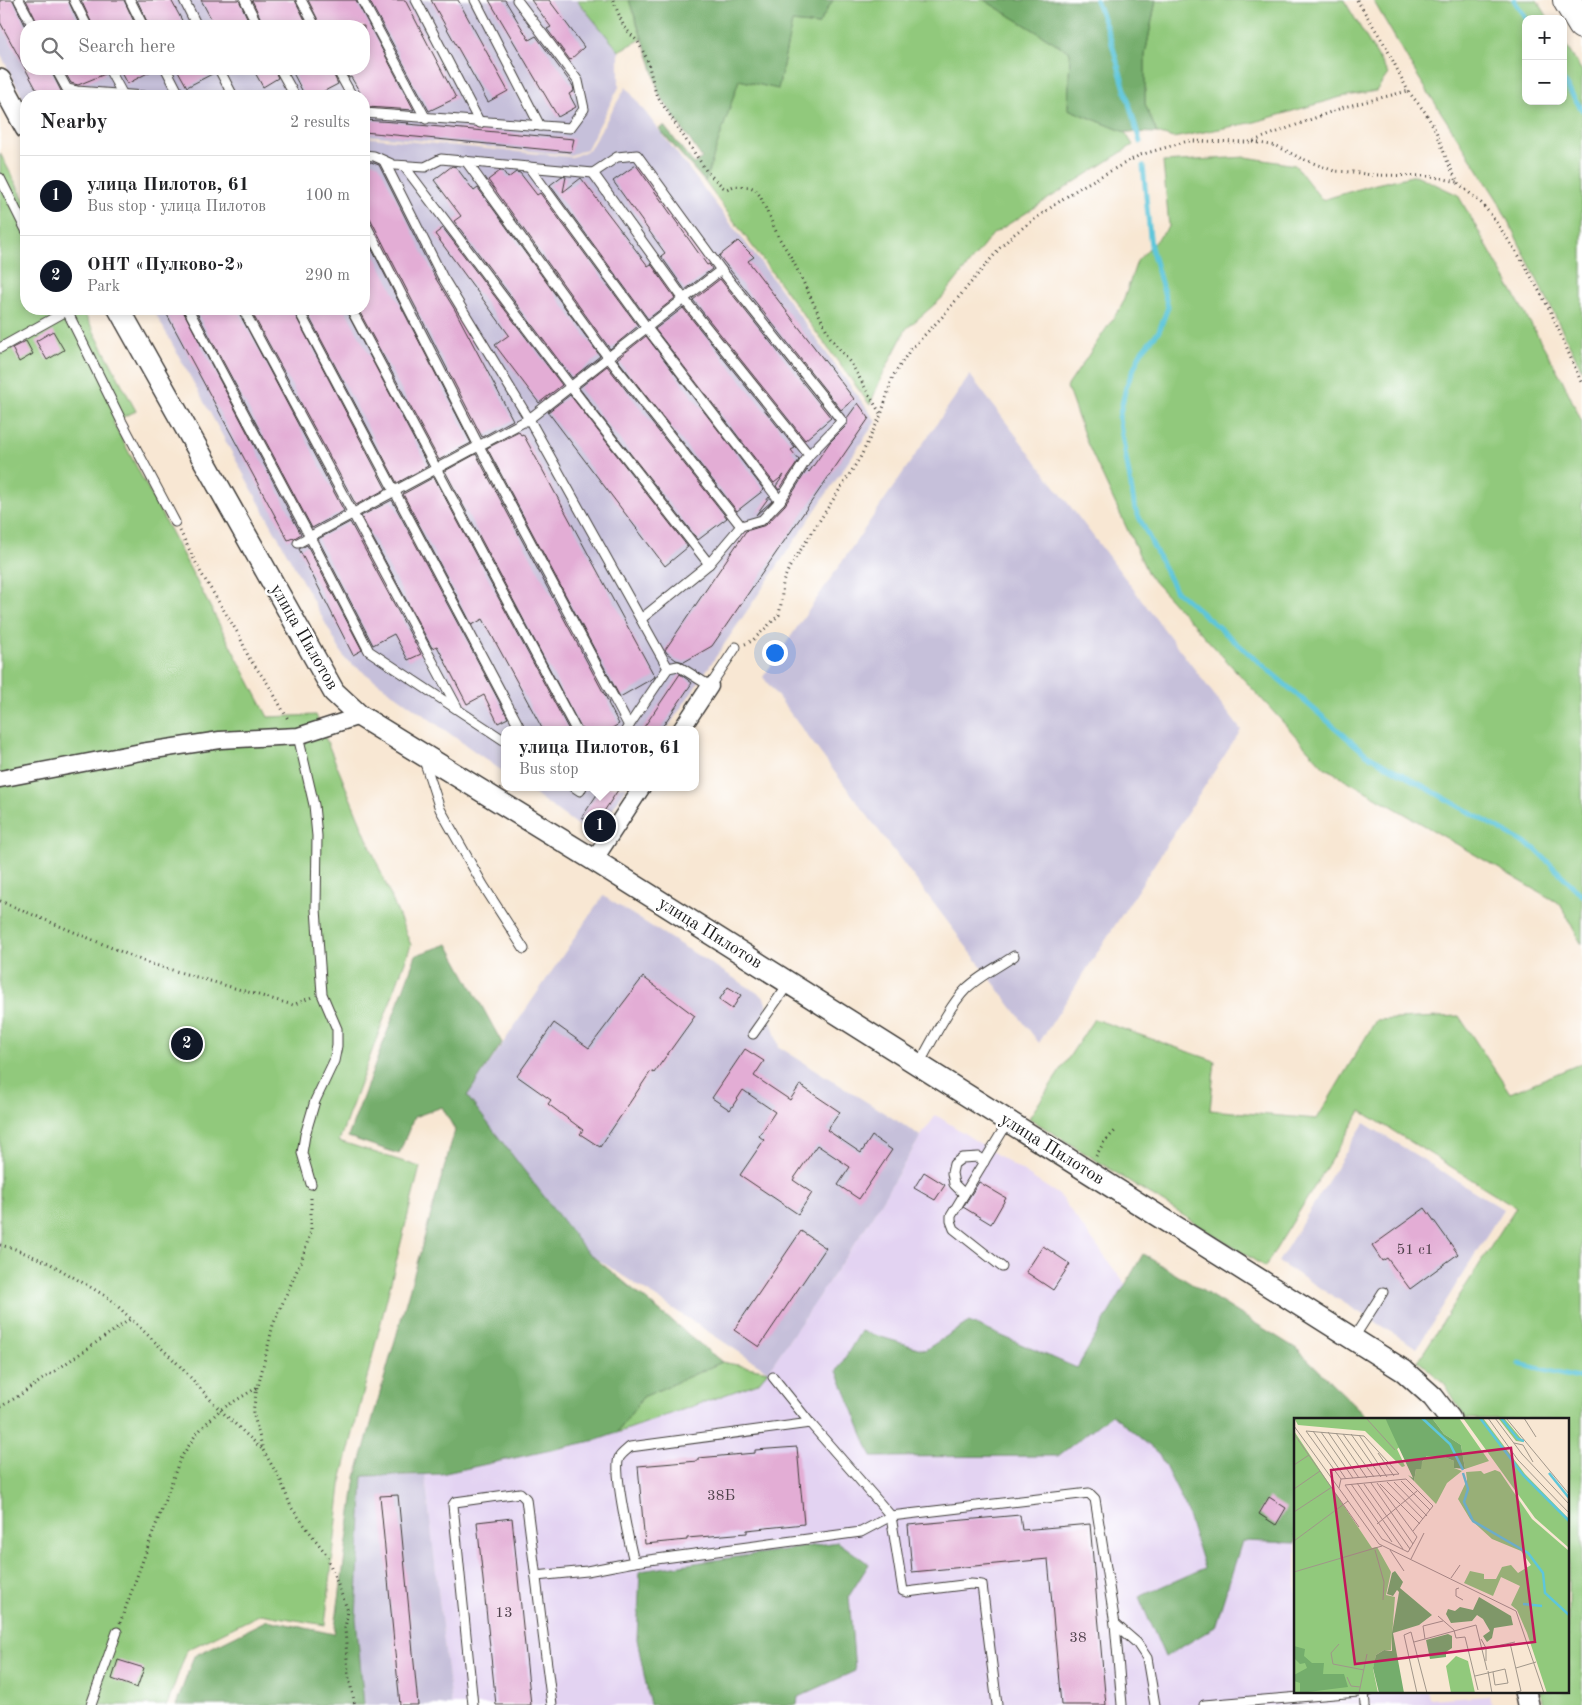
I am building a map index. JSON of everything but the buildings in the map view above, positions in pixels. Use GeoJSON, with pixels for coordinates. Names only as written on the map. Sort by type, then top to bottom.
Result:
{"type":"FeatureCollection","features":[{"type":"Feature","properties":{"kind":"highway"},"geometry":{"type":"LineString","coordinates":[[1567,0],[1582,25]]}},
{"type":"Feature","properties":{"kind":"street"},"geometry":{"type":"LineString","coordinates":[[0,80],[20,117]]}},
{"type":"Feature","properties":{"kind":"street","name":"улица Пилотов"},"geometry":{"type":"LineString","coordinates":[[122,315],[334,692],[360,716],[594,860],[1404,1371],[1433,1397],[1449,1418]]}},
{"type":"Feature","properties":{"kind":"street"},"geometry":{"type":"LineString","coordinates":[[684,726],[710,686]]}},
{"type":"Feature","properties":{"kind":"street"},"geometry":{"type":"LineString","coordinates":[[0,779],[141,752],[220,740],[298,736],[360,716]]}},
{"type":"Feature","properties":{"kind":"street"},"geometry":{"type":"LineString","coordinates":[[594,860],[639,791]]}},
{"type":"Feature","properties":{"kind":"street"},"geometry":{"type":"LineString","coordinates":[[1525,1692],[1528,1705]]}},
{"type":"Feature","properties":{"kind":"lane"},"geometry":{"type":"LineString","coordinates":[[19,0],[30,20]]}},
{"type":"Feature","properties":{"kind":"lane"},"geometry":{"type":"LineString","coordinates":[[74,0],[84,20]]}},
{"type":"Feature","properties":{"kind":"lane"},"geometry":{"type":"LineString","coordinates":[[130,0],[140,20]]}},
{"type":"Feature","properties":{"kind":"lane"},"geometry":{"type":"LineString","coordinates":[[184,0],[194,20]]}},
{"type":"Feature","properties":{"kind":"lane"},"geometry":{"type":"LineString","coordinates":[[245,0],[255,20]]}},
{"type":"Feature","properties":{"kind":"lane"},"geometry":{"type":"LineString","coordinates":[[301,0],[312,20]]}},
{"type":"Feature","properties":{"kind":"lane"},"geometry":{"type":"LineString","coordinates":[[362,0],[426,119]]}},
{"type":"Feature","properties":{"kind":"lane"},"geometry":{"type":"LineString","coordinates":[[416,0],[480,122]]}},
{"type":"Feature","properties":{"kind":"lane"},"geometry":{"type":"LineString","coordinates":[[475,0],[540,126]]}},
{"type":"Feature","properties":{"kind":"lane"},"geometry":{"type":"LineString","coordinates":[[370,114],[570,128],[584,109],[578,81],[517,0]]}},
{"type":"Feature","properties":{"kind":"lane"},"geometry":{"type":"LineString","coordinates":[[59,75],[67,88],[70,90]]}},
{"type":"Feature","properties":{"kind":"lane"},"geometry":{"type":"LineString","coordinates":[[113,75],[120,90]]}},
{"type":"Feature","properties":{"kind":"lane"},"geometry":{"type":"LineString","coordinates":[[169,75],[177,90]]}},
{"type":"Feature","properties":{"kind":"lane"},"geometry":{"type":"LineString","coordinates":[[222,75],[230,90]]}},
{"type":"Feature","properties":{"kind":"lane"},"geometry":{"type":"LineString","coordinates":[[283,75],[292,90]]}},
{"type":"Feature","properties":{"kind":"lane"},"geometry":{"type":"LineString","coordinates":[[340,75],[349,90]]}},
{"type":"Feature","properties":{"kind":"lane"},"geometry":{"type":"LineString","coordinates":[[370,156],[394,165],[404,166],[425,167],[441,159],[593,173],[618,157],[637,155],[721,270],[842,421],[809,455],[780,501],[762,520],[741,526],[708,564],[641,619]]}},
{"type":"Feature","properties":{"kind":"lane"},"geometry":{"type":"LineString","coordinates":[[384,160],[442,276],[529,419],[668,668]]}},
{"type":"Feature","properties":{"kind":"lane"},"geometry":{"type":"LineString","coordinates":[[466,161],[608,357],[741,526]]}},
{"type":"Feature","properties":{"kind":"lane"},"geometry":{"type":"LineString","coordinates":[[404,166],[708,564]]}},
{"type":"Feature","properties":{"kind":"lane"},"geometry":{"type":"LineString","coordinates":[[529,167],[647,328],[780,501]]}},
{"type":"Feature","properties":{"kind":"lane"},"geometry":{"type":"LineString","coordinates":[[593,173],[683,298],[809,455]]}},
{"type":"Feature","properties":{"kind":"lane"},"geometry":{"type":"LineString","coordinates":[[0,178],[20,218]]}},
{"type":"Feature","properties":{"kind":"lane"},"geometry":{"type":"LineString","coordinates":[[370,233],[479,446],[627,726]]}},
{"type":"Feature","properties":{"kind":"lane"},"geometry":{"type":"LineString","coordinates":[[298,543],[529,419],[721,270]]}},
{"type":"Feature","properties":{"kind":"lane"},"geometry":{"type":"LineString","coordinates":[[0,348],[57,315]]}},
{"type":"Feature","properties":{"kind":"lane"},"geometry":{"type":"LineString","coordinates":[[70,315],[122,422],[175,522]]}},
{"type":"Feature","properties":{"kind":"lane"},"geometry":{"type":"LineString","coordinates":[[191,315],[369,651],[501,738]]}},
{"type":"Feature","properties":{"kind":"lane"},"geometry":{"type":"LineString","coordinates":[[246,315],[458,710]]}},
{"type":"Feature","properties":{"kind":"lane"},"geometry":{"type":"LineString","coordinates":[[301,315],[519,726]]}},
{"type":"Feature","properties":{"kind":"lane"},"geometry":{"type":"LineString","coordinates":[[354,315],[574,726]]}},
{"type":"Feature","properties":{"kind":"lane"},"geometry":{"type":"LineString","coordinates":[[629,726],[668,668],[678,666],[710,686],[736,647]]}},
{"type":"Feature","properties":{"kind":"lane"},"geometry":{"type":"LineString","coordinates":[[298,736],[314,805],[317,836],[316,909],[322,994],[336,1029],[337,1046],[334,1061],[315,1101],[304,1135],[302,1153],[311,1184]]}},
{"type":"Feature","properties":{"kind":"lane"},"geometry":{"type":"LineString","coordinates":[[423,755],[440,809],[483,885],[524,949]]}},
{"type":"Feature","properties":{"kind":"lane"},"geometry":{"type":"LineString","coordinates":[[918,1065],[955,1002],[966,989],[1014,956]]}},
{"type":"Feature","properties":{"kind":"lane"},"geometry":{"type":"LineString","coordinates":[[753,1034],[789,983]]}},
{"type":"Feature","properties":{"kind":"lane"},"geometry":{"type":"LineString","coordinates":[[1002,1267],[954,1229],[951,1216],[1008,1122]]}},
{"type":"Feature","properties":{"kind":"lane"},"geometry":{"type":"LineString","coordinates":[[964,1194],[954,1184],[952,1173],[954,1164],[962,1158],[978,1158],[984,1162]]}},
{"type":"Feature","properties":{"kind":"lane"},"geometry":{"type":"LineString","coordinates":[[1353,1339],[1383,1292]]}},
{"type":"Feature","properties":{"kind":"lane"},"geometry":{"type":"LineString","coordinates":[[772,1377],[810,1424],[891,1516],[904,1592],[971,1584],[979,1584],[983,1587],[997,1705]]}},
{"type":"Feature","properties":{"kind":"lane"},"geometry":{"type":"LineString","coordinates":[[634,1562],[627,1536],[618,1471],[619,1459],[630,1447],[810,1424]]}},
{"type":"Feature","properties":{"kind":"lane"},"geometry":{"type":"LineString","coordinates":[[473,1705],[453,1509],[454,1503],[520,1493],[526,1499],[552,1705]]}},
{"type":"Feature","properties":{"kind":"lane"},"geometry":{"type":"LineString","coordinates":[[536,1576],[587,1572],[634,1562],[861,1532],[891,1516],[1089,1493],[1094,1499],[1115,1624],[1122,1705]]}},
{"type":"Feature","properties":{"kind":"lane"},"geometry":{"type":"LineString","coordinates":[[1115,1624],[1137,1643],[1147,1658],[1155,1705]]}},
{"type":"Feature","properties":{"kind":"lane"},"geometry":{"type":"LineString","coordinates":[[91,1705],[117,1632]]}},
{"type":"Feature","properties":{"kind":"lane"},"geometry":{"type":"LineString","coordinates":[[1204,1705],[1367,1692],[1365,1705]]}},
{"type":"Feature","properties":{"kind":"path"},"geometry":{"type":"LineString","coordinates":[[613,0],[624,27],[638,42],[647,59],[656,94],[707,172],[723,187],[728,189],[734,186],[750,187],[760,196],[779,238],[791,257],[830,337],[852,366],[881,415]]}},
{"type":"Feature","properties":{"kind":"path"},"geometry":{"type":"LineString","coordinates":[[1357,0],[1385,45],[1408,90],[1429,118],[1458,182],[1492,216],[1521,259],[1550,310],[1582,384]]}},
{"type":"Feature","properties":{"kind":"path"},"geometry":{"type":"LineString","coordinates":[[1251,142],[1344,108],[1408,90]]}},
{"type":"Feature","properties":{"kind":"path"},"geometry":{"type":"LineString","coordinates":[[736,647],[752,641],[778,615],[783,582],[789,568],[860,458],[881,415],[893,376],[910,350],[942,317],[1000,248],[1042,213],[1079,188],[1140,155],[1188,141],[1251,142],[1277,146],[1300,158],[1334,171],[1371,175],[1430,176],[1458,182]]}},
{"type":"Feature","properties":{"kind":"path"},"geometry":{"type":"LineString","coordinates":[[175,522],[201,572],[239,635],[249,658],[268,684],[298,736]]}},
{"type":"Feature","properties":{"kind":"path"},"geometry":{"type":"LineString","coordinates":[[0,901],[148,963],[293,1004],[322,994]]}},
{"type":"Feature","properties":{"kind":"path"},"geometry":{"type":"LineString","coordinates":[[1085,1170],[1104,1142],[1116,1130]]}},
{"type":"Feature","properties":{"kind":"path"},"geometry":{"type":"LineString","coordinates":[[311,1184],[311,1231],[302,1259],[273,1325],[253,1412],[263,1450],[281,1481],[290,1507],[326,1554],[338,1582],[348,1611],[345,1628],[348,1674],[355,1705]]}},
{"type":"Feature","properties":{"kind":"path"},"geometry":{"type":"LineString","coordinates":[[0,1245],[49,1263],[109,1298],[132,1318],[220,1410],[263,1450]]}},
{"type":"Feature","properties":{"kind":"path"},"geometry":{"type":"LineString","coordinates":[[0,1407],[132,1318]]}},
{"type":"Feature","properties":{"kind":"path"},"geometry":{"type":"LineString","coordinates":[[117,1632],[180,1459],[196,1433],[220,1410],[258,1387]]}},
{"type":"Feature","properties":{"kind":"shaded area"},"geometry":{"type":"Polygon","coordinates":[[[0,0],[577,0],[619,51],[619,87],[587,149],[571,155],[370,136],[370,90],[20,90],[20,92],[0,53],[0,0]]]}},
{"type":"Feature","properties":{"kind":"shaded area"},"geometry":{"type":"Polygon","coordinates":[[[626,87],[764,267],[876,421],[669,726],[501,726],[501,770],[345,659],[156,315],[370,315],[370,138],[572,157],[589,150],[626,87]]]}},
{"type":"Feature","properties":{"kind":"shaded area"},"geometry":{"type":"Polygon","coordinates":[[[970,375],[1241,730],[1039,1043],[763,677],[970,375]]]}},
{"type":"Feature","properties":{"kind":"shaded area"},"geometry":{"type":"Polygon","coordinates":[[[530,791],[624,791],[594,837],[530,791]]]}},
{"type":"Feature","properties":{"kind":"shaded area"},"geometry":{"type":"Polygon","coordinates":[[[603,896],[764,997],[779,1047],[921,1136],[865,1228],[768,1371],[585,1251],[467,1096],[603,896]]]}},
{"type":"Feature","properties":{"kind":"shaded area"},"geometry":{"type":"Polygon","coordinates":[[[936,1115],[1059,1195],[1151,1319],[1294,1504],[1294,1692],[1427,1692],[1429,1699],[1489,1695],[1491,1705],[451,1705],[425,1475],[441,1474],[597,1440],[758,1383],[865,1228],[921,1136],[936,1115]]]}},
{"type":"Feature","properties":{"kind":"shaded area"},"geometry":{"type":"Polygon","coordinates":[[[1364,1123],[1503,1209],[1417,1348],[1278,1262],[1364,1123]]]}},
{"type":"Feature","properties":{"kind":"shaded area"},"geometry":{"type":"Polygon","coordinates":[[[425,1475],[451,1705],[364,1705],[356,1618],[363,1476],[425,1475]]]}},
{"type":"Feature","properties":{"kind":"green space"},"geometry":{"type":"Polygon","coordinates":[[[577,0],[629,0],[642,39],[619,51],[577,0]]]}},
{"type":"Feature","properties":{"kind":"green space"},"geometry":{"type":"Polygon","coordinates":[[[629,0],[833,0],[818,25],[792,22],[778,89],[739,80],[705,182],[659,129],[664,126],[694,164],[702,158],[659,94],[651,63],[629,0]]]}},
{"type":"Feature","properties":{"kind":"green space"},"geometry":{"type":"Polygon","coordinates":[[[833,0],[984,0],[1070,52],[1068,109],[1125,132],[1133,145],[993,234],[942,298],[906,329],[881,378],[870,405],[705,182],[739,80],[778,89],[792,22],[818,25],[833,0]]]}},
{"type":"Feature","properties":{"kind":"green space"},"geometry":{"type":"Polygon","coordinates":[[[984,0],[1156,0],[1145,55],[1145,104],[1157,133],[1125,132],[1068,109],[1070,52],[984,0]]]}},
{"type":"Feature","properties":{"kind":"green space"},"geometry":{"type":"Polygon","coordinates":[[[1156,0],[1344,0],[1388,74],[1376,91],[1341,97],[1255,122],[1173,138],[1157,133],[1145,104],[1145,55],[1156,0]]]}},
{"type":"Feature","properties":{"kind":"green space"},"geometry":{"type":"Polygon","coordinates":[[[1373,0],[1537,0],[1546,15],[1522,15],[1522,105],[1567,105],[1567,47],[1582,71],[1582,370],[1497,199],[1415,72],[1373,0]]]}},
{"type":"Feature","properties":{"kind":"green space"},"geometry":{"type":"Polygon","coordinates":[[[0,153],[20,191],[20,315],[85,315],[136,411],[113,422],[268,717],[316,715],[411,945],[339,1141],[420,1167],[342,1477],[325,1625],[261,1614],[187,1650],[167,1705],[0,1705],[0,153]]]}},
{"type":"Feature","properties":{"kind":"green space"},"geometry":{"type":"Polygon","coordinates":[[[1246,157],[1295,165],[1322,200],[1376,184],[1416,175],[1458,195],[1562,379],[1582,422],[1582,945],[1560,904],[1324,767],[1149,576],[1087,443],[1067,387],[1122,305],[1137,261],[1169,227],[1163,162],[1246,157]]]}},
{"type":"Feature","properties":{"kind":"green space"},"geometry":{"type":"Polygon","coordinates":[[[448,944],[502,1043],[467,1096],[585,1250],[722,1362],[643,1397],[617,1433],[597,1440],[441,1474],[363,1476],[356,1618],[364,1705],[176,1705],[194,1656],[267,1620],[334,1634],[356,1477],[455,1130],[442,1107],[414,1117],[399,1154],[348,1137],[416,955],[448,944]]]}},
{"type":"Feature","properties":{"kind":"green space"},"geometry":{"type":"Polygon","coordinates":[[[1459,1016],[1510,1093],[1582,1063],[1582,1705],[1543,1705],[1540,1692],[1570,1692],[1570,1418],[1465,1418],[1445,1384],[1418,1361],[1516,1207],[1361,1111],[1265,1267],[1029,1118],[1094,1019],[1215,1061],[1210,1110],[1317,1119],[1376,1020],[1459,1016]]]}},
{"type":"Feature","properties":{"kind":"green space"},"geometry":{"type":"Polygon","coordinates":[[[1143,1254],[1297,1349],[1368,1418],[1294,1418],[1294,1543],[1242,1541],[1215,1627],[1165,1657],[1139,1597],[1204,1568],[1185,1506],[1159,1454],[1112,1414],[1058,1456],[872,1457],[837,1371],[861,1331],[925,1350],[969,1322],[1077,1368],[1143,1254]]]}},
{"type":"Feature","properties":{"kind":"green space"},"geometry":{"type":"Polygon","coordinates":[[[722,1362],[768,1371],[758,1383],[617,1433],[643,1397],[722,1362]]]}},
{"type":"Feature","properties":{"kind":"green space"},"geometry":{"type":"Polygon","coordinates":[[[838,1542],[869,1564],[849,1596],[855,1671],[798,1697],[797,1705],[650,1705],[637,1639],[640,1571],[838,1542]]]}},
{"type":"Feature","properties":{"kind":"waterway"},"geometry":{"type":"LineString","coordinates":[[1096,0],[1110,37],[1140,142]]}},
{"type":"Feature","properties":{"kind":"waterway"},"geometry":{"type":"LineString","coordinates":[[1514,0],[1523,15]]}},
{"type":"Feature","properties":{"kind":"waterway"},"geometry":{"type":"LineString","coordinates":[[1567,86],[1582,110]]}},
{"type":"Feature","properties":{"kind":"waterway"},"geometry":{"type":"LineString","coordinates":[[1143,166],[1151,247],[1168,307],[1159,331],[1141,352],[1126,387],[1119,418],[1135,509],[1175,590],[1366,754],[1535,849],[1582,895]]}},
{"type":"Feature","properties":{"kind":"waterway"},"geometry":{"type":"LineString","coordinates":[[1519,1364],[1582,1379]]}},
{"type":"Feature","properties":{"kind":"place","name":"улица Пилотов, 61"},"geometry":{"type":"Point","coordinates":[600,826]}},
{"type":"Feature","properties":{"kind":"place","name":"ОНТ «Пулково-2»"},"geometry":{"type":"Point","coordinates":[187,1044]}}]}
